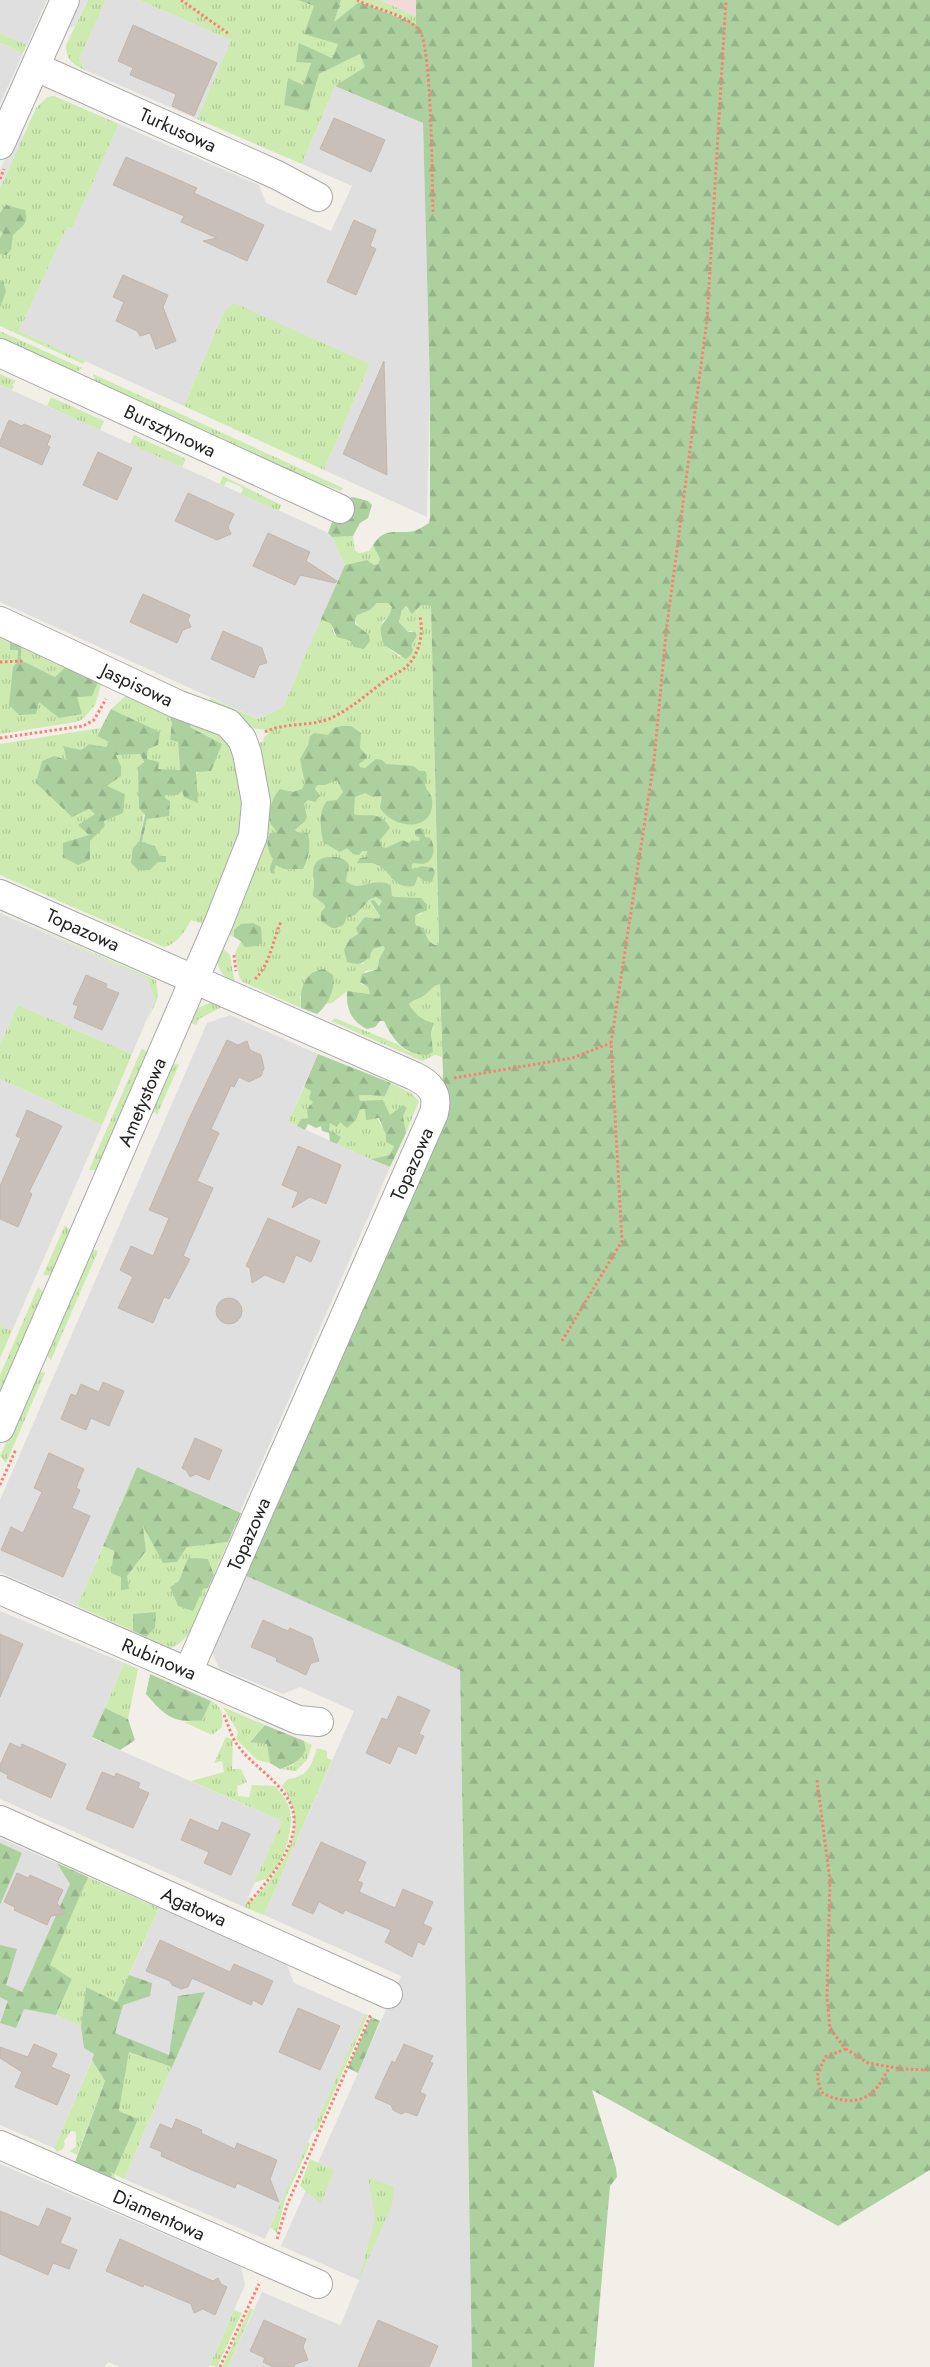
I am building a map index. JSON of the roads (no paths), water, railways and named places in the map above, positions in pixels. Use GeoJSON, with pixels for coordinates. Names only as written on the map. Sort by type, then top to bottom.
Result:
{"type":"FeatureCollection","features":[{"type":"Feature","properties":{"kind":"street"},"geometry":{"type":"LineString","coordinates":[[3,154],[36,68],[66,0]]}},
{"type":"Feature","properties":{"kind":"street","name":"Turkusowa"},"geometry":{"type":"LineString","coordinates":[[36,68],[277,174],[318,198]]}},
{"type":"Feature","properties":{"kind":"street","name":"Bursztynowa"},"geometry":{"type":"LineString","coordinates":[[0,353],[340,509]]}},
{"type":"Feature","properties":{"kind":"street","name":"Jaspisowa"},"geometry":{"type":"LineString","coordinates":[[0,621],[177,704],[228,723],[242,739],[251,770]]}},
{"type":"Feature","properties":{"kind":"street","name":"Ametystowa"},"geometry":{"type":"LineString","coordinates":[[0,1428],[195,979],[253,836],[256,802],[251,770]]}},
{"type":"Feature","properties":{"kind":"street","name":"Topazowa"},"geometry":{"type":"LineString","coordinates":[[0,894],[426,1082],[434,1094],[436,1104],[434,1113],[188,1672]]}},
{"type":"Feature","properties":{"kind":"street","name":"Rubinowa"},"geometry":{"type":"LineString","coordinates":[[0,1590],[298,1720],[319,1722]]}},
{"type":"Feature","properties":{"kind":"street","name":"Agatowa"},"geometry":{"type":"LineString","coordinates":[[0,1820],[380,2002]]}},
{"type":"Feature","properties":{"kind":"street","name":"Diamentowa"},"geometry":{"type":"LineString","coordinates":[[0,2145],[318,2284]]}}]}
